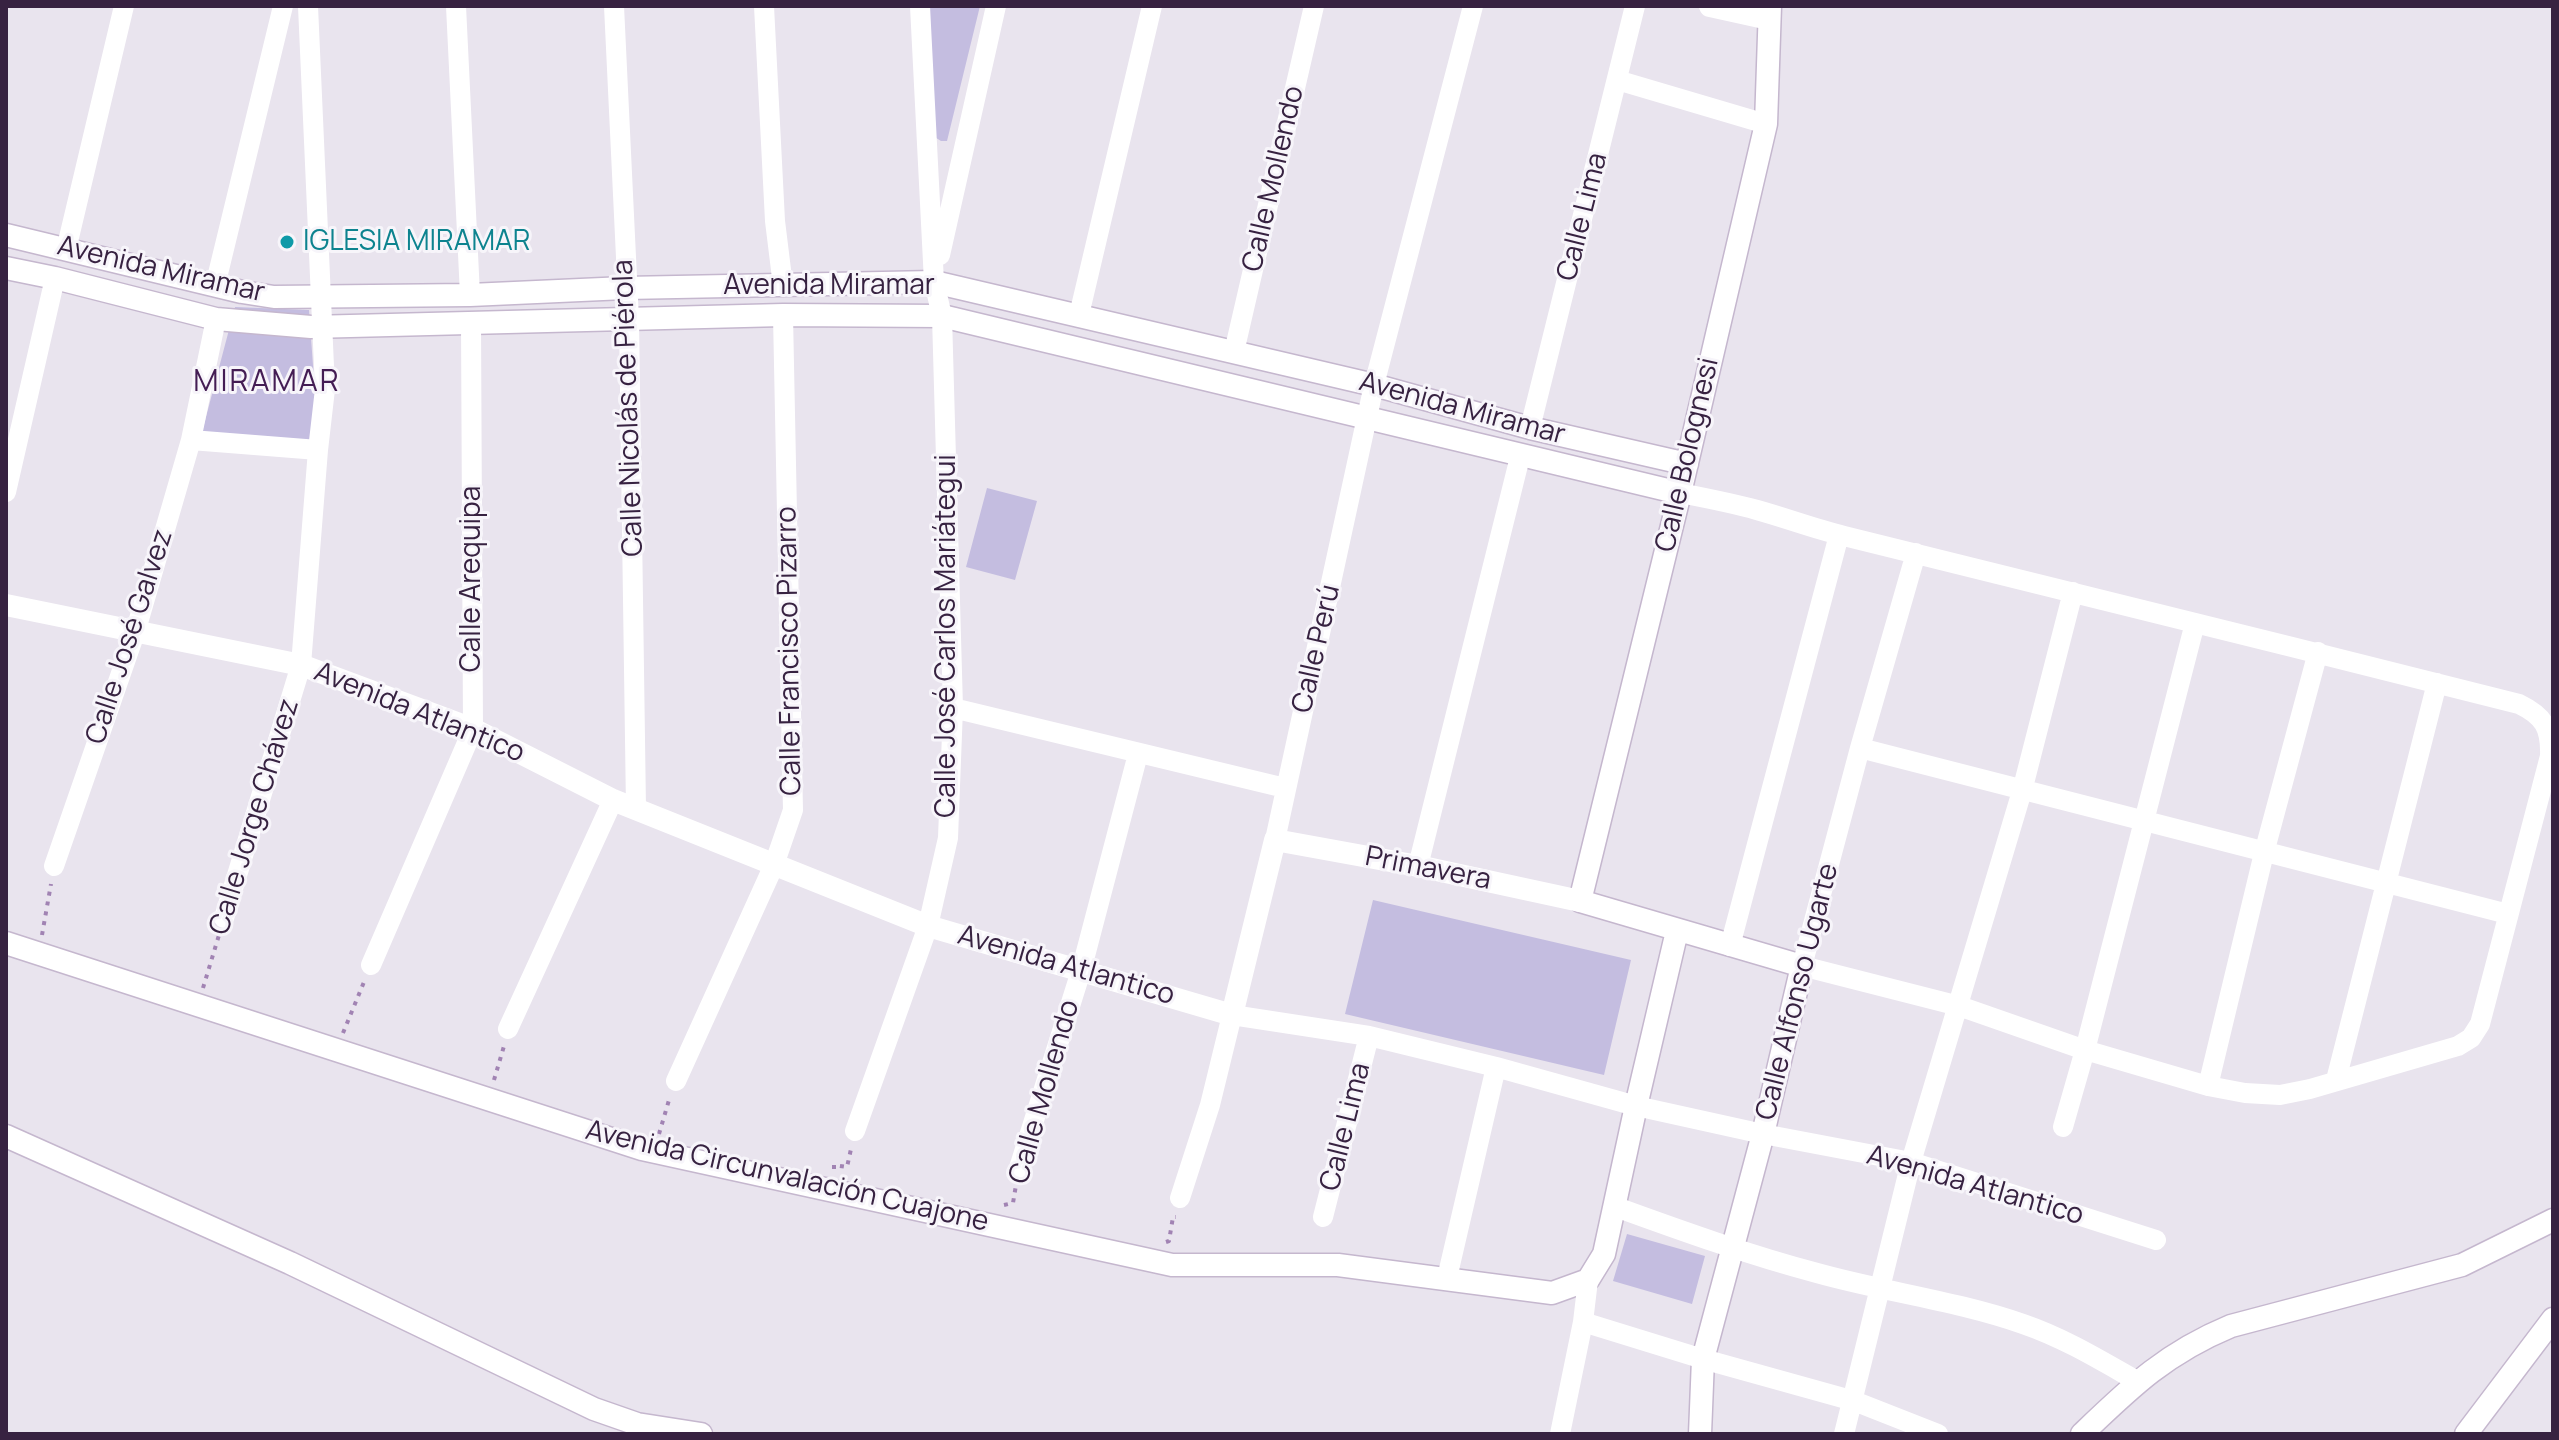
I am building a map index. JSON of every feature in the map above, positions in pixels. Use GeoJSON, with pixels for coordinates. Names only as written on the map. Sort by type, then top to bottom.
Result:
{"type":"FeatureCollection","features":[{"type":"Feature","properties":{"kind":"main road"},"geometry":{"type":"LineString","coordinates":[[1710,6],[1770,12]]}},
{"type":"Feature","properties":{"kind":"main road","name":"Calle Bolognesi"},"geometry":{"type":"LineString","coordinates":[[1580,901],[1766,124],[1770,12]]}},
{"type":"Feature","properties":{"kind":"main road","name":"Avenida Miramar"},"geometry":{"type":"LineString","coordinates":[[6,235],[215,286],[274,297],[470,295],[625,288],[934,282],[1374,385],[1530,428],[1687,464]]}},
{"type":"Feature","properties":{"kind":"main road","name":"Avenida Miramar"},"geometry":{"type":"LineString","coordinates":[[6,268],[216,319],[311,327],[783,315],[942,316],[1680,493]]}},
{"type":"Feature","properties":{"kind":"main road","name":"Avenida Atlantico"},"geometry":{"type":"LineString","coordinates":[[6,605],[301,665],[473,729],[613,800],[928,926],[1232,1015]]}},
{"type":"Feature","properties":{"kind":"main road","name":"Primavera"},"geometry":{"type":"LineString","coordinates":[[1275,840],[1418,866],[1580,901],[1802,966]]}},
{"type":"Feature","properties":{"kind":"main road","name":"Calle Perú"},"geometry":{"type":"LineString","coordinates":[[1232,1015],[1275,840]]}},
{"type":"Feature","properties":{"kind":"main road"},"geometry":{"type":"LineString","coordinates":[[1588,1280],[1604,1254],[1616,1207],[1677,931]]}},
{"type":"Feature","properties":{"kind":"main road","name":"Avenida Circunvalación Cuajone"},"geometry":{"type":"LineString","coordinates":[[6,943],[653,1151],[1164,1263],[1338,1265],[1552,1293],[1588,1280]]}},
{"type":"Feature","properties":{"kind":"main road","name":"Calle Alfonso Ugarte"},"geometry":{"type":"LineString","coordinates":[[1700,1434],[1703,1359],[1763,1134],[1802,966]]}},
{"type":"Feature","properties":{"kind":"main road"},"geometry":{"type":"LineString","coordinates":[[6,1136],[290,1263],[594,1409],[637,1424],[701,1434]]}},
{"type":"Feature","properties":{"kind":"main road"},"geometry":{"type":"LineString","coordinates":[[2082,1434],[2137,1381],[2201,1338],[2231,1326],[2462,1265],[2553,1220]]}},
{"type":"Feature","properties":{"kind":"main road"},"geometry":{"type":"LineString","coordinates":[[2466,1434],[2553,1319]]}},
{"type":"Feature","properties":{"kind":"street"},"geometry":{"type":"LineString","coordinates":[[66,250],[124,6]]}},
{"type":"Feature","properties":{"kind":"street"},"geometry":{"type":"LineString","coordinates":[[215,286],[283,6]]}},
{"type":"Feature","properties":{"kind":"street","name":"Calle Jorge Chávez"},"geometry":{"type":"LineString","coordinates":[[224,918],[301,665],[325,389],[308,6]]}},
{"type":"Feature","properties":{"kind":"street"},"geometry":{"type":"LineString","coordinates":[[456,6],[470,295]]}},
{"type":"Feature","properties":{"kind":"street","name":"Calle Nicolás de Piérola"},"geometry":{"type":"LineString","coordinates":[[614,6],[625,288],[629,320],[636,809]]}},
{"type":"Feature","properties":{"kind":"street"},"geometry":{"type":"LineString","coordinates":[[764,6],[775,221],[783,286]]}},
{"type":"Feature","properties":{"kind":"street","name":"Calle José Carlos Mariátegui"},"geometry":{"type":"LineString","coordinates":[[855,1131],[928,926],[948,838],[953,708],[942,316],[934,282],[920,6]]}},
{"type":"Feature","properties":{"kind":"street"},"geometry":{"type":"LineString","coordinates":[[934,282],[996,6]]}},
{"type":"Feature","properties":{"kind":"street"},"geometry":{"type":"LineString","coordinates":[[1079,315],[1152,6]]}},
{"type":"Feature","properties":{"kind":"street","name":"Calle Mollendo"},"geometry":{"type":"LineString","coordinates":[[1234,352],[1314,6]]}},
{"type":"Feature","properties":{"kind":"street","name":"Calle Perú"},"geometry":{"type":"LineString","coordinates":[[1275,840],[1374,385],[1473,6]]}},
{"type":"Feature","properties":{"kind":"street","name":"Calle Lima"},"geometry":{"type":"LineString","coordinates":[[1530,428],[1635,6]]}},
{"type":"Feature","properties":{"kind":"street"},"geometry":{"type":"LineString","coordinates":[[1617,80],[1766,124]]}},
{"type":"Feature","properties":{"kind":"street"},"geometry":{"type":"LineString","coordinates":[[6,492],[55,278]]}},
{"type":"Feature","properties":{"kind":"street","name":"Calle Francisco Pizarro"},"geometry":{"type":"LineString","coordinates":[[676,1081],[774,865],[793,810],[783,315]]}},
{"type":"Feature","properties":{"kind":"street","name":"Calle José Galvez"},"geometry":{"type":"LineString","coordinates":[[54,866],[135,633],[191,440],[216,319]]}},
{"type":"Feature","properties":{"kind":"street","name":"Calle Arequipa"},"geometry":{"type":"LineString","coordinates":[[371,965],[473,729],[471,322]]}},
{"type":"Feature","properties":{"kind":"street"},"geometry":{"type":"LineString","coordinates":[[191,440],[318,450]]}},
{"type":"Feature","properties":{"kind":"street"},"geometry":{"type":"LineString","coordinates":[[1418,866],[1520,457]]}},
{"type":"Feature","properties":{"kind":"street"},"geometry":{"type":"LineString","coordinates":[[1680,493],[2318,652],[2527,708],[2536,712],[2551,740],[2550,756],[2480,1024],[2471,1038],[2458,1046],[2310,1089],[2280,1095],[2245,1093],[2208,1086],[2085,1050],[1959,1006],[1802,966]]}},
{"type":"Feature","properties":{"kind":"street"},"geometry":{"type":"LineString","coordinates":[[1730,946],[1839,535]]}},
{"type":"Feature","properties":{"kind":"street","name":"Calle Alfonso Ugarte"},"geometry":{"type":"LineString","coordinates":[[1802,966],[1916,553]]}},
{"type":"Feature","properties":{"kind":"street"},"geometry":{"type":"LineString","coordinates":[[1844,1434],[1911,1162],[2022,791],[2073,592]]}},
{"type":"Feature","properties":{"kind":"street"},"geometry":{"type":"LineString","coordinates":[[2063,1127],[2195,623]]}},
{"type":"Feature","properties":{"kind":"street"},"geometry":{"type":"LineString","coordinates":[[2208,1086],[2264,853],[2318,652]]}},
{"type":"Feature","properties":{"kind":"street"},"geometry":{"type":"LineString","coordinates":[[2336,1080],[2437,683]]}},
{"type":"Feature","properties":{"kind":"street"},"geometry":{"type":"LineString","coordinates":[[953,708],[1285,788]]}},
{"type":"Feature","properties":{"kind":"street"},"geometry":{"type":"LineString","coordinates":[[1860,748],[2508,914]]}},
{"type":"Feature","properties":{"kind":"street","name":"Calle Mollendo"},"geometry":{"type":"LineString","coordinates":[[1019,1168],[1081,971],[1138,754]]}},
{"type":"Feature","properties":{"kind":"street"},"geometry":{"type":"LineString","coordinates":[[508,1029],[613,800]]}},
{"type":"Feature","properties":{"kind":"street","name":"Calle Perú"},"geometry":{"type":"LineString","coordinates":[[1180,1198],[1210,1105],[1232,1015]]}},
{"type":"Feature","properties":{"kind":"street","name":"Avenida Atlantico"},"geometry":{"type":"LineString","coordinates":[[1232,1015],[1369,1036],[1636,1106],[1911,1162],[2156,1240]]}},
{"type":"Feature","properties":{"kind":"street","name":"Calle Lima"},"geometry":{"type":"LineString","coordinates":[[1323,1217],[1369,1036]]}},
{"type":"Feature","properties":{"kind":"street"},"geometry":{"type":"LineString","coordinates":[[1447,1278],[1496,1067]]}},
{"type":"Feature","properties":{"kind":"street"},"geometry":{"type":"LineString","coordinates":[[1616,1207],[1731,1248],[1881,1290],[1989,1313],[2025,1325],[2056,1337],[2137,1381]]}},
{"type":"Feature","properties":{"kind":"street"},"geometry":{"type":"LineString","coordinates":[[1560,1434],[1583,1322],[1588,1280]]}},
{"type":"Feature","properties":{"kind":"street"},"geometry":{"type":"LineString","coordinates":[[1583,1322],[1854,1401],[1938,1434]]}},
{"type":"Feature","properties":{"kind":"path"},"geometry":{"type":"LineString","coordinates":[[39,954],[54,866]]}},
{"type":"Feature","properties":{"kind":"path","name":"Calle Jorge Chávez"},"geometry":{"type":"LineString","coordinates":[[198,1004],[224,918]]}},
{"type":"Feature","properties":{"kind":"path"},"geometry":{"type":"LineString","coordinates":[[337,1048],[371,965]]}},
{"type":"Feature","properties":{"kind":"path"},"geometry":{"type":"LineString","coordinates":[[489,1098],[508,1029]]}},
{"type":"Feature","properties":{"kind":"path"},"geometry":{"type":"LineString","coordinates":[[653,1151],[676,1081]]}},
{"type":"Feature","properties":{"kind":"path"},"geometry":{"type":"LineString","coordinates":[[842,1193],[846,1179],[834,1170],[834,1165],[847,1167],[855,1131]]}},
{"type":"Feature","properties":{"kind":"path","name":"Calle Mollendo"},"geometry":{"type":"LineString","coordinates":[[1010,1230],[1012,1218],[1000,1211],[1001,1206],[1013,1203],[1019,1168]]}},
{"type":"Feature","properties":{"kind":"path"},"geometry":{"type":"LineString","coordinates":[[1164,1263],[1165,1254],[1155,1247],[1156,1243],[1169,1241],[1173,1217],[1182,1217],[1184,1211],[1180,1198]]}},
{"type":"Feature","properties":{"kind":"shaded area"},"geometry":{"type":"Polygon","coordinates":[[[926,6],[980,6],[947,141],[933,136],[926,6]]]}},
{"type":"Feature","properties":{"kind":"shaded area"},"geometry":{"type":"Polygon","coordinates":[[[235,307],[309,310],[318,435],[312,443],[202,432],[235,307]]]}},
{"type":"Feature","properties":{"kind":"shaded area"},"geometry":{"type":"Polygon","coordinates":[[[987,488],[1037,501],[1015,580],[966,567],[987,488]]]}},
{"type":"Feature","properties":{"kind":"shaded area"},"geometry":{"type":"Polygon","coordinates":[[[1373,900],[1631,960],[1604,1075],[1345,1014],[1373,900]]]}},
{"type":"Feature","properties":{"kind":"shaded area"},"geometry":{"type":"Polygon","coordinates":[[[1627,1234],[1705,1256],[1692,1304],[1613,1281],[1627,1234]]]}},
{"type":"Feature","properties":{"kind":"place","name":"IGLESIA MIRAMAR"},"geometry":{"type":"Point","coordinates":[287,242]}},
{"type":"Feature","properties":{"kind":"district","name":"MIRAMAR"},"geometry":{"type":"Point","coordinates":[267,383]}}]}
